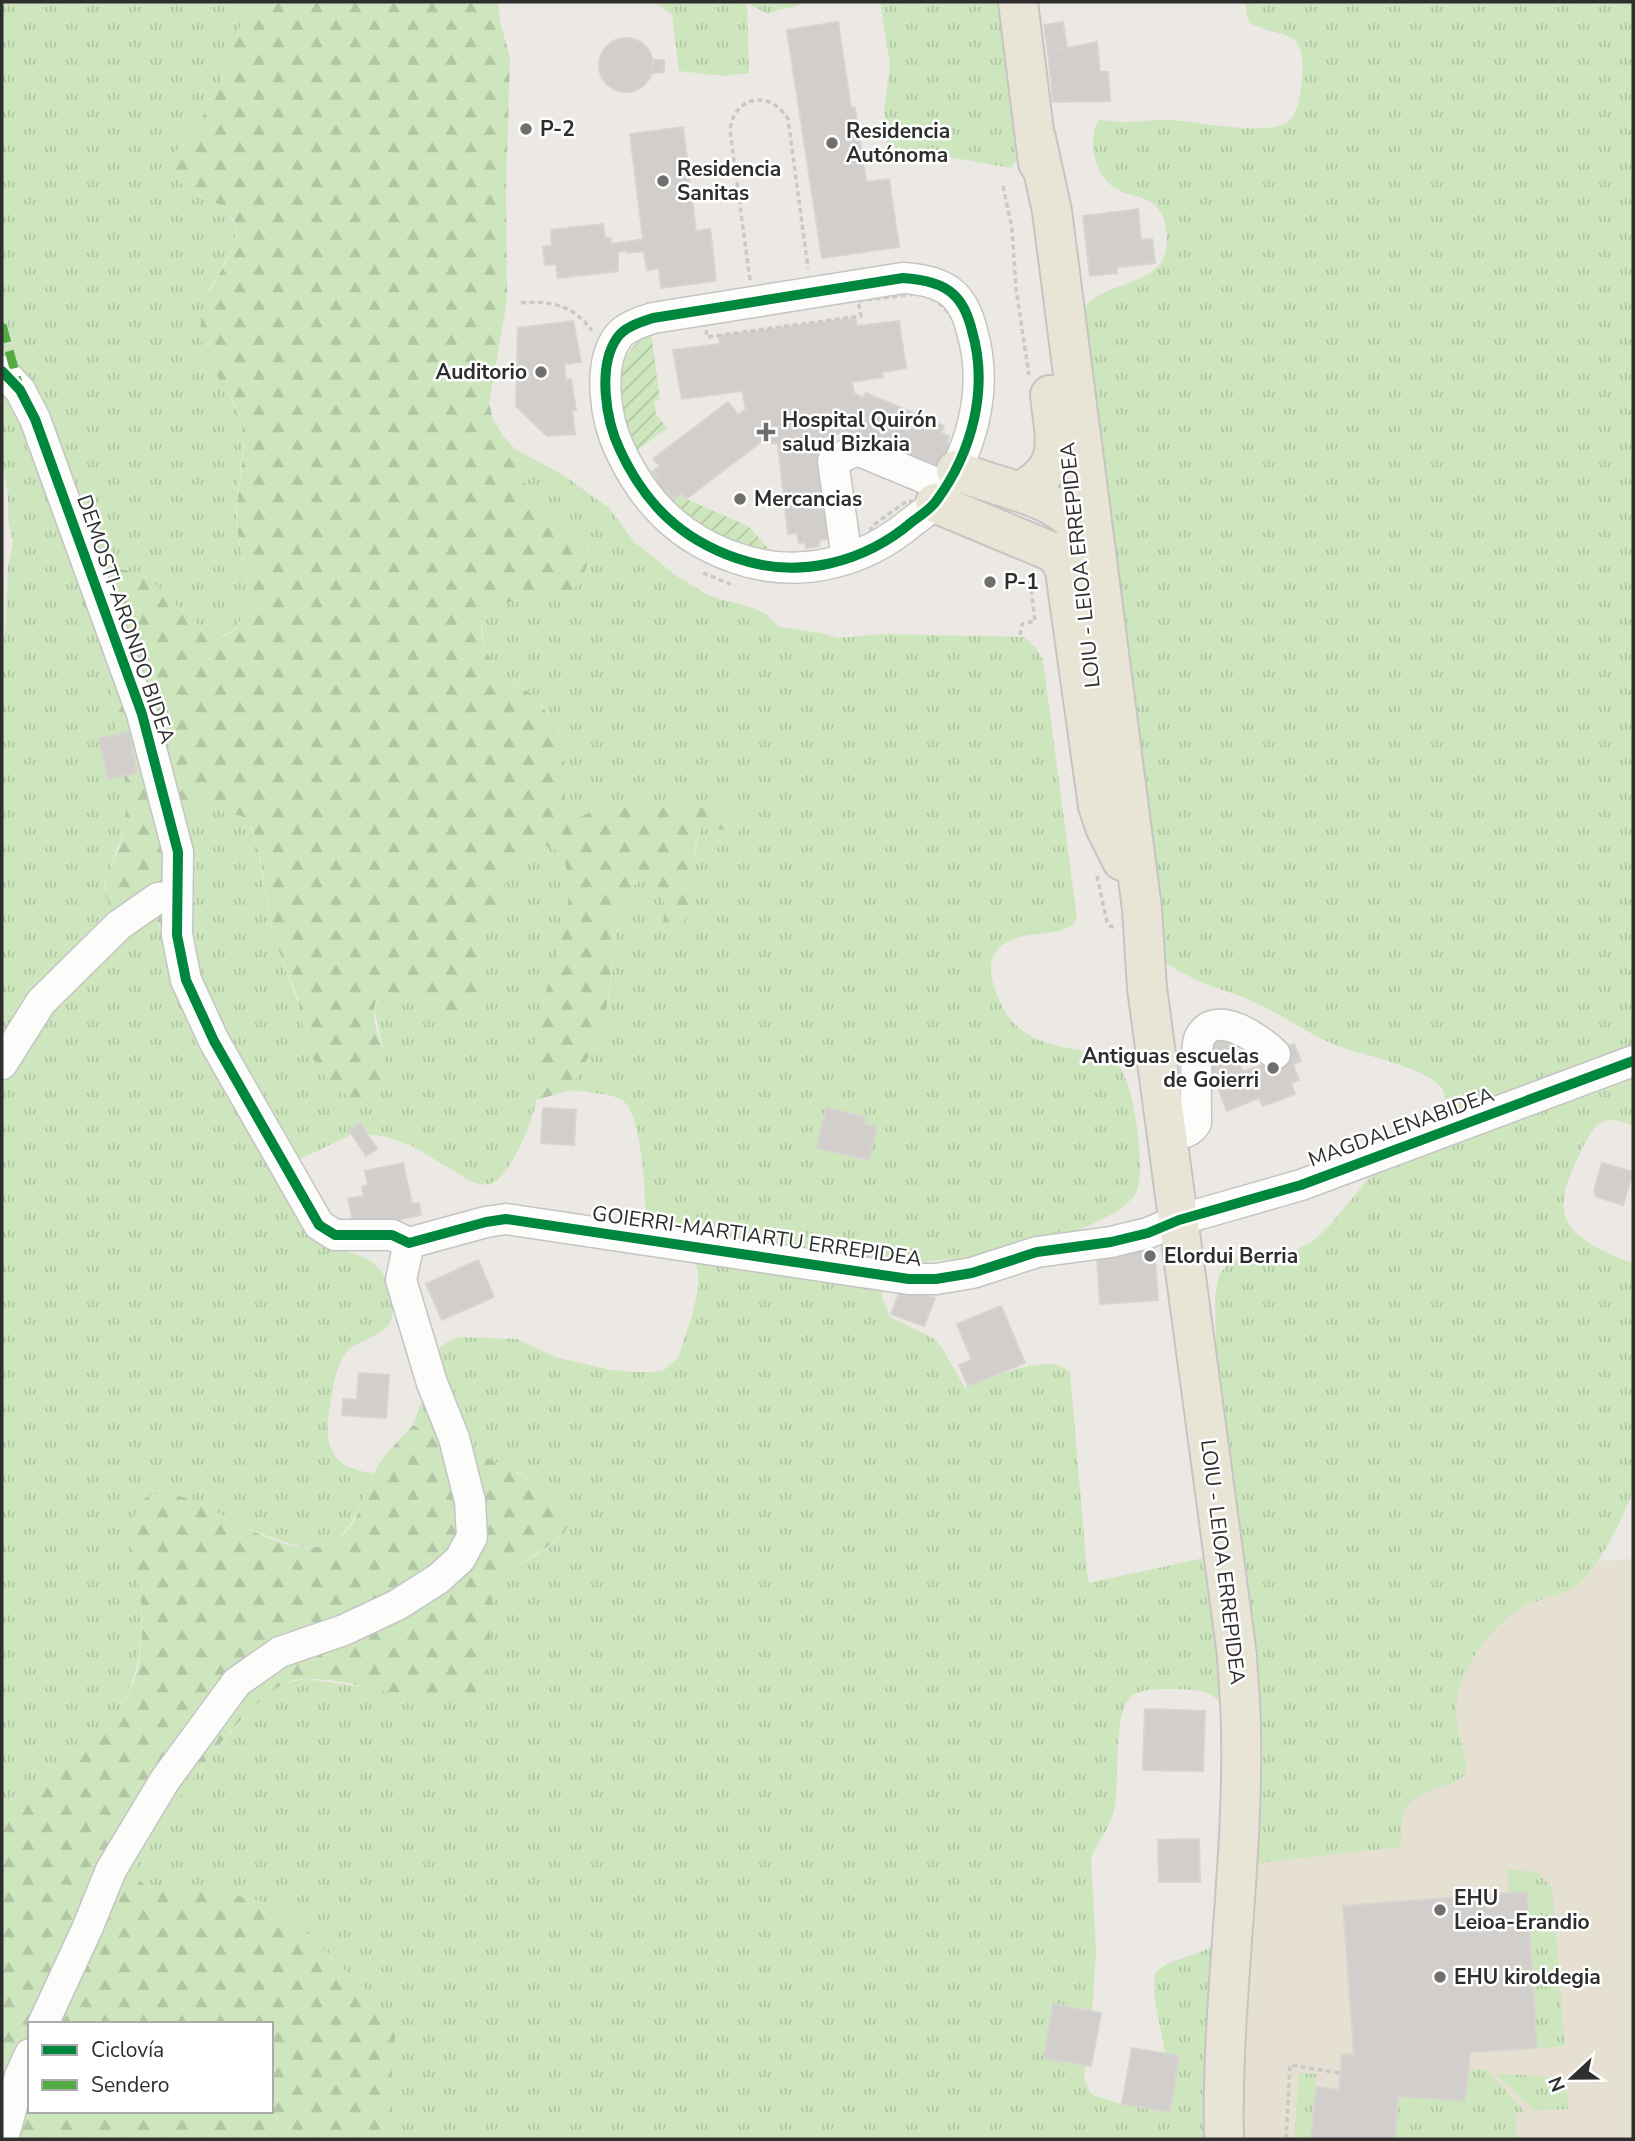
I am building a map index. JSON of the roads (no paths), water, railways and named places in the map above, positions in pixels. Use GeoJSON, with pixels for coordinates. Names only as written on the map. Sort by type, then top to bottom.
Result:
{"type":"FeatureCollection","features":[{"type":"Feature","properties":{"kind":"main road","name":"LOIU - LEIOA ERREPIDEA"},"geometry":{"type":"LineString","coordinates":[[1018,2],[1036,138],[1041,215],[1062,373],[1071,520],[1083,622],[1132,925],[1147,988]]}},
{"type":"Feature","properties":{"kind":"main road","name":"LOIU - LEIOA ERREPIDEA"},"geometry":{"type":"LineString","coordinates":[[1036,138],[1052,211],[1142,909],[1147,988],[1237,1655],[1241,1729],[1240,1801],[1226,2044],[1224,2139]]}},
{"type":"Feature","properties":{"kind":"main road"},"geometry":{"type":"LineString","coordinates":[[980,522],[976,505],[978,497],[1039,480],[1047,472],[1053,459],[1055,438],[1039,283],[1041,215]]}},
{"type":"Feature","properties":{"kind":"main road"},"geometry":{"type":"LineString","coordinates":[[942,486],[1009,489],[1046,503],[1071,520],[1082,533],[1102,680],[1119,735]]}},
{"type":"Feature","properties":{"kind":"main road"},"geometry":{"type":"LineString","coordinates":[[942,486],[980,522],[1050,551],[1060,559],[1065,571],[1098,806],[1122,861]]}},
{"type":"Feature","properties":{"kind":"street"},"geometry":{"type":"LineString","coordinates":[[904,278],[919,279],[953,293],[967,314],[981,376],[975,418],[942,486],[894,538],[846,553],[828,566],[780,568],[751,564],[715,551],[690,538],[670,521],[632,475],[619,447],[606,403],[606,371],[617,336],[637,323],[653,318],[904,278]]}},
{"type":"Feature","properties":{"kind":"street","name":"DEMOSTI-ARONDO BIDEA"},"geometry":{"type":"LineString","coordinates":[[2,371],[20,390],[34,419],[142,714],[178,852],[177,935],[186,980],[214,1041],[319,1225],[335,1235],[392,1235],[409,1244]]}},
{"type":"Feature","properties":{"kind":"street"},"geometry":{"type":"LineString","coordinates":[[846,553],[833,461],[857,450],[942,486]]}},
{"type":"Feature","properties":{"kind":"street"},"geometry":{"type":"LineString","coordinates":[[2,1064],[41,1002],[119,925],[158,898],[176,896]]}},
{"type":"Feature","properties":{"kind":"street"},"geometry":{"type":"LineString","coordinates":[[1166,1135],[1186,1133],[1192,1130],[1196,1123],[1198,1041],[1207,1031],[1222,1025],[1246,1031],[1275,1054]]}},
{"type":"Feature","properties":{"kind":"street","name":"MAGDALENABIDEA"},"geometry":{"type":"LineString","coordinates":[[1178,1220],[1301,1185],[1633,1061]]}},
{"type":"Feature","properties":{"kind":"street","name":"GOIERRI-MARTIARTU ERREPIDEA"},"geometry":{"type":"LineString","coordinates":[[409,1244],[486,1222],[506,1220],[909,1279],[936,1279],[972,1273],[1037,1252],[1136,1236],[1178,1220]]}},
{"type":"Feature","properties":{"kind":"street"},"geometry":{"type":"LineString","coordinates":[[44,2022],[111,1870],[165,1780],[237,1682],[280,1652],[344,1630],[397,1605],[453,1566],[472,1537],[470,1501],[454,1438],[432,1383],[401,1280],[409,1244]]}},
{"type":"Feature","properties":{"kind":"street"},"geometry":{"type":"LineString","coordinates":[[3,2139],[20,2076],[28,2058]]}},
{"type":"Feature","properties":{"kind":"place","name":"P-2"},"geometry":{"type":"Point","coordinates":[526,129]}},
{"type":"Feature","properties":{"kind":"place","name":"Residencia Autónoma"},"geometry":{"type":"Point","coordinates":[832,143]}},
{"type":"Feature","properties":{"kind":"place","name":"Residencia Sanitas"},"geometry":{"type":"Point","coordinates":[663,181]}},
{"type":"Feature","properties":{"kind":"place","name":"Auditorio"},"geometry":{"type":"Point","coordinates":[541,372]}},
{"type":"Feature","properties":{"kind":"place","name":"Hospital Quirón salud Bizkaia"},"geometry":{"type":"Point","coordinates":[766,432]}},
{"type":"Feature","properties":{"kind":"place","name":"Mercancias"},"geometry":{"type":"Point","coordinates":[740,499]}},
{"type":"Feature","properties":{"kind":"place","name":"P-1"},"geometry":{"type":"Point","coordinates":[990,582]}},
{"type":"Feature","properties":{"kind":"place","name":"Antiguas escuelas de Goierri"},"geometry":{"type":"Point","coordinates":[1273,1068]}},
{"type":"Feature","properties":{"kind":"place","name":"Elordui Berria"},"geometry":{"type":"Point","coordinates":[1150,1256]}},
{"type":"Feature","properties":{"kind":"place","name":"EHU Leioa-Erandio"},"geometry":{"type":"Point","coordinates":[1440,1910]}},
{"type":"Feature","properties":{"kind":"place","name":"EHU kiroldegia"},"geometry":{"type":"Point","coordinates":[1440,1977]}}]}
